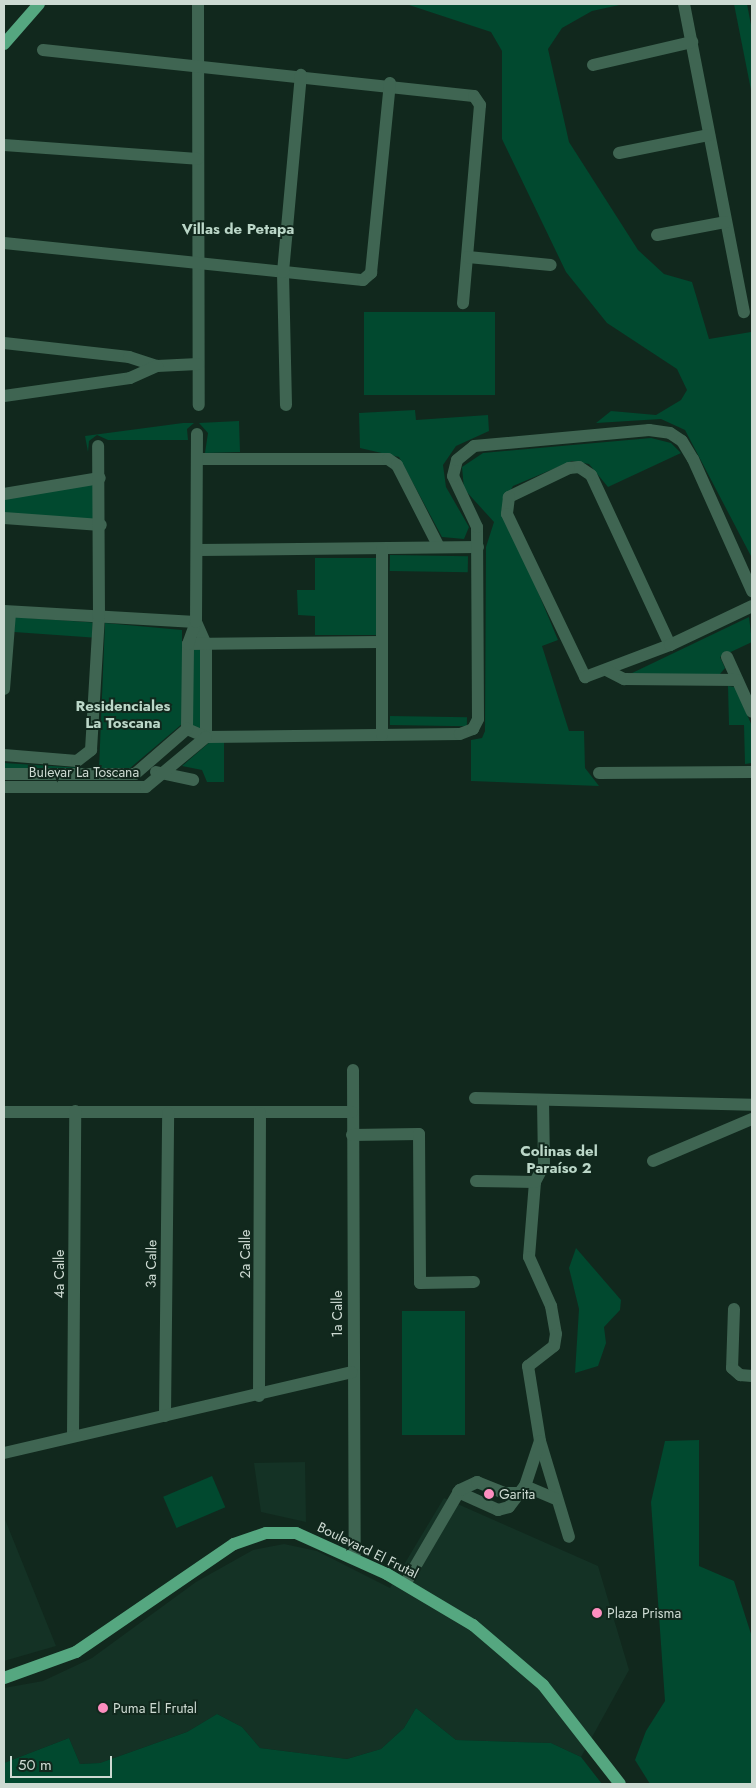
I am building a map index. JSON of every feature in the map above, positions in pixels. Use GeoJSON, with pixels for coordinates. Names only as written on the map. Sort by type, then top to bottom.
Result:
{"type":"FeatureCollection","features":[{"type":"Feature","properties":{"kind":"main road"},"geometry":{"type":"LineString","coordinates":[[4,44],[39,4]]}},
{"type":"Feature","properties":{"kind":"main road","name":"Boulevard El Frutal"},"geometry":{"type":"LineString","coordinates":[[4,1678],[76,1652],[245,1539],[277,1532],[296,1533],[355,1558],[405,1584],[473,1625],[526,1668],[620,1784]]}},
{"type":"Feature","properties":{"kind":"street"},"geometry":{"type":"LineString","coordinates":[[198,4],[197,262],[199,405]]}},
{"type":"Feature","properties":{"kind":"street"},"geometry":{"type":"LineString","coordinates":[[684,4],[744,312]]}},
{"type":"Feature","properties":{"kind":"street"},"geometry":{"type":"LineString","coordinates":[[593,65],[692,42]]}},
{"type":"Feature","properties":{"kind":"street"},"geometry":{"type":"LineString","coordinates":[[43,50],[197,64],[471,94],[479,101],[463,303]]}},
{"type":"Feature","properties":{"kind":"street"},"geometry":{"type":"LineString","coordinates":[[286,405],[283,272],[302,75]]}},
{"type":"Feature","properties":{"kind":"street"},"geometry":{"type":"LineString","coordinates":[[4,243],[197,262],[358,281],[371,272],[390,84]]}},
{"type":"Feature","properties":{"kind":"street"},"geometry":{"type":"LineString","coordinates":[[619,153],[709,135]]}},
{"type":"Feature","properties":{"kind":"street"},"geometry":{"type":"LineString","coordinates":[[4,145],[197,159]]}},
{"type":"Feature","properties":{"kind":"street"},"geometry":{"type":"LineString","coordinates":[[657,235],[725,222]]}},
{"type":"Feature","properties":{"kind":"street"},"geometry":{"type":"LineString","coordinates":[[468,257],[551,265]]}},
{"type":"Feature","properties":{"kind":"street"},"geometry":{"type":"LineString","coordinates":[[4,343],[129,357],[157,366],[198,364]]}},
{"type":"Feature","properties":{"kind":"street"},"geometry":{"type":"LineString","coordinates":[[4,396],[130,378],[157,366]]}},
{"type":"Feature","properties":{"kind":"street"},"geometry":{"type":"LineString","coordinates":[[197,434],[198,550],[196,622],[188,644],[187,729],[206,737],[463,734],[477,725],[478,546],[476,520],[453,481],[455,465],[464,451],[484,443],[657,430],[676,437],[687,447],[752,591]]}},
{"type":"Feature","properties":{"kind":"street"},"geometry":{"type":"LineString","coordinates":[[4,755],[77,761],[89,755],[99,616],[101,525],[98,446]]}},
{"type":"Feature","properties":{"kind":"street"},"geometry":{"type":"LineString","coordinates":[[197,459],[388,459],[397,465],[439,546]]}},
{"type":"Feature","properties":{"kind":"street"},"geometry":{"type":"LineString","coordinates":[[670,645],[598,484],[583,468],[569,468],[513,494],[506,510],[582,675],[608,671],[670,645],[752,606]]}},
{"type":"Feature","properties":{"kind":"street"},"geometry":{"type":"LineString","coordinates":[[4,494],[100,478]]}},
{"type":"Feature","properties":{"kind":"street"},"geometry":{"type":"LineString","coordinates":[[4,518],[101,525]]}},
{"type":"Feature","properties":{"kind":"street"},"geometry":{"type":"LineString","coordinates":[[198,550],[382,549],[478,546]]}},
{"type":"Feature","properties":{"kind":"street"},"geometry":{"type":"LineString","coordinates":[[382,549],[382,736]]}},
{"type":"Feature","properties":{"kind":"street"},"geometry":{"type":"LineString","coordinates":[[4,689],[7,611],[196,622]]}},
{"type":"Feature","properties":{"kind":"street"},"geometry":{"type":"LineString","coordinates":[[196,622],[206,644],[206,737]]}},
{"type":"Feature","properties":{"kind":"street"},"geometry":{"type":"LineString","coordinates":[[188,644],[381,642]]}},
{"type":"Feature","properties":{"kind":"street"},"geometry":{"type":"LineString","coordinates":[[727,657],[752,712]]}},
{"type":"Feature","properties":{"kind":"street"},"geometry":{"type":"LineString","coordinates":[[608,671],[624,679],[737,680]]}},
{"type":"Feature","properties":{"kind":"street","name":"Bulevar La Toscana"},"geometry":{"type":"LineString","coordinates":[[4,774],[135,774],[187,729]]}},
{"type":"Feature","properties":{"kind":"street","name":"Bulevar La Toscana"},"geometry":{"type":"LineString","coordinates":[[4,787],[146,787],[206,737]]}},
{"type":"Feature","properties":{"kind":"street"},"geometry":{"type":"LineString","coordinates":[[148,763],[160,776],[194,780]]}},
{"type":"Feature","properties":{"kind":"street"},"geometry":{"type":"LineString","coordinates":[[599,772],[752,772]]}},
{"type":"Feature","properties":{"kind":"street","name":"1a Calle"},"geometry":{"type":"LineString","coordinates":[[353,1070],[352,1372],[355,1558]]}},
{"type":"Feature","properties":{"kind":"street"},"geometry":{"type":"LineString","coordinates":[[475,1098],[752,1105]]}},
{"type":"Feature","properties":{"kind":"street"},"geometry":{"type":"LineString","coordinates":[[543,1100],[544,1165],[535,1182],[529,1258],[551,1306],[556,1334],[554,1346],[528,1366],[540,1441],[569,1537]]}},
{"type":"Feature","properties":{"kind":"street","name":"4a Calle"},"geometry":{"type":"LineString","coordinates":[[73,1436],[75,1111]]}},
{"type":"Feature","properties":{"kind":"street"},"geometry":{"type":"LineString","coordinates":[[4,1112],[352,1112]]}},
{"type":"Feature","properties":{"kind":"street","name":"3a Calle"},"geometry":{"type":"LineString","coordinates":[[165,1416],[168,1113]]}},
{"type":"Feature","properties":{"kind":"street","name":"2a Calle"},"geometry":{"type":"LineString","coordinates":[[259,1396],[260,1113]]}},
{"type":"Feature","properties":{"kind":"street"},"geometry":{"type":"LineString","coordinates":[[653,1161],[752,1120]]}},
{"type":"Feature","properties":{"kind":"street"},"geometry":{"type":"LineString","coordinates":[[352,1135],[419,1134],[420,1282],[474,1282]]}},
{"type":"Feature","properties":{"kind":"street"},"geometry":{"type":"LineString","coordinates":[[476,1181],[535,1182]]}},
{"type":"Feature","properties":{"kind":"street"},"geometry":{"type":"LineString","coordinates":[[734,1309],[732,1368],[740,1375],[752,1376]]}},
{"type":"Feature","properties":{"kind":"street"},"geometry":{"type":"LineString","coordinates":[[4,1453],[73,1436],[259,1396],[352,1372]]}},
{"type":"Feature","properties":{"kind":"street"},"geometry":{"type":"LineString","coordinates":[[405,1584],[458,1492],[498,1510],[509,1507],[522,1489],[540,1441]]}},
{"type":"Feature","properties":{"kind":"street"},"geometry":{"type":"LineString","coordinates":[[522,1489],[556,1499]]}},
{"type":"Feature","properties":{"kind":"shaded area"},"geometry":{"type":"Polygon","coordinates":[[[305,1462],[306,1522],[261,1512],[254,1463],[305,1462]]]}},
{"type":"Feature","properties":{"kind":"shaded area"},"geometry":{"type":"Polygon","coordinates":[[[444,1498],[598,1566],[629,1670],[581,1757],[551,1743],[456,1740],[416,1708],[404,1728],[381,1749],[347,1759],[260,1748],[242,1727],[217,1714],[187,1732],[100,1763],[80,1764],[69,1738],[4,1763],[4,1688],[43,1681],[92,1658],[196,1582],[253,1550],[284,1544],[317,1551],[390,1588],[444,1498]]]}},
{"type":"Feature","properties":{"kind":"shaded area"},"geometry":{"type":"Polygon","coordinates":[[[4,1517],[56,1646],[4,1661],[4,1517]]]}},
{"type":"Feature","properties":{"kind":"green space"},"geometry":{"type":"Polygon","coordinates":[[[406,4],[624,4],[592,11],[562,28],[548,49],[569,142],[638,250],[664,274],[692,282],[709,339],[751,332],[752,558],[685,430],[661,419],[596,423],[611,411],[656,415],[681,400],[687,390],[677,369],[607,323],[566,272],[502,139],[502,51],[491,32],[406,4]]]}},
{"type":"Feature","properties":{"kind":"green space"},"geometry":{"type":"Polygon","coordinates":[[[734,4],[747,4],[752,30],[752,95],[734,4]]]}},
{"type":"Feature","properties":{"kind":"green space"},"geometry":{"type":"Polygon","coordinates":[[[364,312],[495,312],[495,395],[364,395],[364,312]]]}},
{"type":"Feature","properties":{"kind":"green space"},"geometry":{"type":"Polygon","coordinates":[[[415,410],[416,420],[488,415],[489,431],[456,446],[443,465],[446,487],[469,527],[464,539],[442,537],[399,457],[360,448],[359,413],[415,410]]]}},
{"type":"Feature","properties":{"kind":"green space"},"geometry":{"type":"Polygon","coordinates":[[[239,421],[240,452],[205,453],[208,433],[199,423],[239,421]]]}},
{"type":"Feature","properties":{"kind":"green space"},"geometry":{"type":"Polygon","coordinates":[[[194,423],[187,429],[188,440],[108,440],[97,435],[89,441],[88,452],[85,436],[194,423]]]}},
{"type":"Feature","properties":{"kind":"green space"},"geometry":{"type":"Polygon","coordinates":[[[651,438],[671,443],[681,453],[608,487],[589,464],[572,461],[513,486],[502,506],[558,640],[542,646],[569,731],[584,731],[585,768],[599,786],[471,781],[471,740],[482,738],[485,731],[486,547],[494,522],[464,489],[462,467],[483,453],[651,438]]]}},
{"type":"Feature","properties":{"kind":"green space"},"geometry":{"type":"Polygon","coordinates":[[[100,478],[101,525],[4,518],[4,494],[100,478]]]}},
{"type":"Feature","properties":{"kind":"green space"},"geometry":{"type":"Polygon","coordinates":[[[390,555],[468,556],[468,572],[390,571],[390,555]]]}},
{"type":"Feature","properties":{"kind":"green space"},"geometry":{"type":"Polygon","coordinates":[[[315,558],[376,558],[376,635],[315,635],[315,616],[298,615],[297,590],[315,590],[315,558]]]}},
{"type":"Feature","properties":{"kind":"green space"},"geometry":{"type":"Polygon","coordinates":[[[15,617],[93,622],[92,637],[14,632],[15,617]]]}},
{"type":"Feature","properties":{"kind":"green space"},"geometry":{"type":"Polygon","coordinates":[[[749,617],[752,642],[720,657],[725,668],[720,674],[630,674],[749,617]]]}},
{"type":"Feature","properties":{"kind":"green space"},"geometry":{"type":"Polygon","coordinates":[[[105,623],[182,630],[182,724],[129,769],[99,769],[105,623]]]}},
{"type":"Feature","properties":{"kind":"green space"},"geometry":{"type":"Polygon","coordinates":[[[188,644],[206,644],[206,729],[188,729],[188,644]]]}},
{"type":"Feature","properties":{"kind":"green space"},"geometry":{"type":"Polygon","coordinates":[[[728,686],[735,687],[752,726],[752,763],[745,764],[744,725],[729,725],[728,686]]]}},
{"type":"Feature","properties":{"kind":"green space"},"geometry":{"type":"Polygon","coordinates":[[[390,716],[467,717],[467,726],[390,725],[390,716]]]}},
{"type":"Feature","properties":{"kind":"green space"},"geometry":{"type":"Polygon","coordinates":[[[211,741],[224,741],[224,782],[207,782],[202,770],[182,766],[211,741]]]}},
{"type":"Feature","properties":{"kind":"green space"},"geometry":{"type":"Polygon","coordinates":[[[4,763],[99,769],[4,769],[4,763]]]}},
{"type":"Feature","properties":{"kind":"green space"},"geometry":{"type":"Polygon","coordinates":[[[576,1248],[621,1300],[620,1310],[604,1327],[606,1343],[598,1366],[575,1373],[579,1309],[569,1268],[576,1248]]]}},
{"type":"Feature","properties":{"kind":"green space"},"geometry":{"type":"Polygon","coordinates":[[[402,1311],[465,1311],[465,1435],[402,1435],[402,1311]]]}},
{"type":"Feature","properties":{"kind":"green space"},"geometry":{"type":"Polygon","coordinates":[[[699,1440],[699,1566],[734,1581],[752,1637],[752,1784],[650,1784],[635,1760],[646,1731],[665,1701],[651,1502],[665,1441],[699,1440]]]}},
{"type":"Feature","properties":{"kind":"green space"},"geometry":{"type":"Polygon","coordinates":[[[212,1476],[225,1507],[176,1528],[163,1497],[212,1476]]]}},
{"type":"Feature","properties":{"kind":"green space"},"geometry":{"type":"Polygon","coordinates":[[[416,1708],[456,1740],[551,1743],[581,1757],[602,1784],[4,1784],[4,1763],[69,1738],[80,1764],[100,1763],[187,1732],[217,1714],[242,1727],[260,1748],[347,1759],[381,1749],[404,1728],[416,1708]]]}},
{"type":"Feature","properties":{"kind":"place","name":"Garita"},"geometry":{"type":"Point","coordinates":[489,1494]}},
{"type":"Feature","properties":{"kind":"place","name":"Plaza Prisma"},"geometry":{"type":"Point","coordinates":[597,1613]}},
{"type":"Feature","properties":{"kind":"place","name":"Puma El Frutal"},"geometry":{"type":"Point","coordinates":[103,1708]}},
{"type":"Feature","properties":{"kind":"district","name":"Villas de Petapa"},"geometry":{"type":"Point","coordinates":[238,230]}},
{"type":"Feature","properties":{"kind":"district","name":"Residenciales La Toscana"},"geometry":{"type":"Point","coordinates":[123,714]}},
{"type":"Feature","properties":{"kind":"district","name":"Colinas del Paraíso 2"},"geometry":{"type":"Point","coordinates":[559,1160]}}]}
